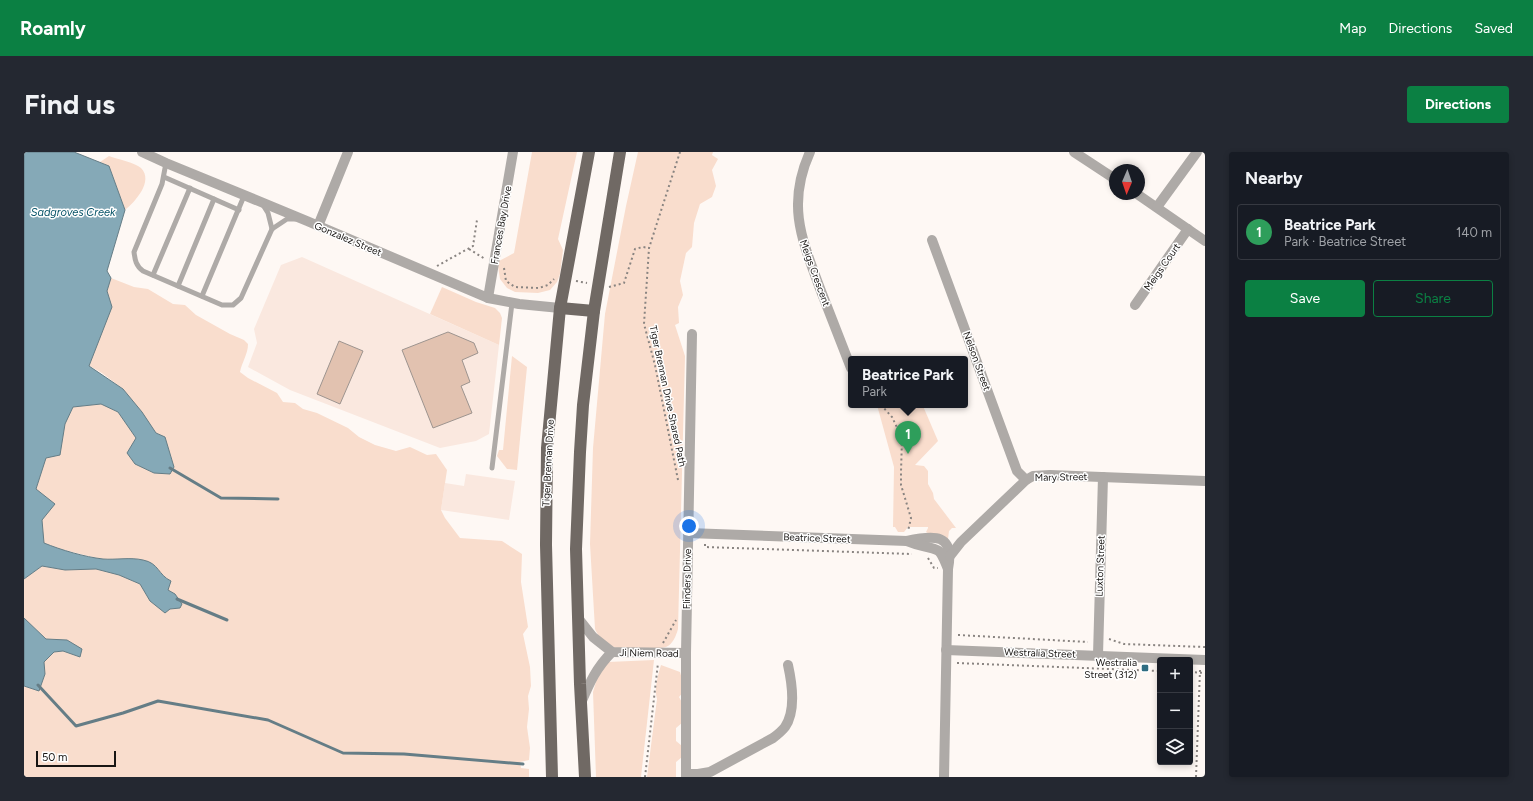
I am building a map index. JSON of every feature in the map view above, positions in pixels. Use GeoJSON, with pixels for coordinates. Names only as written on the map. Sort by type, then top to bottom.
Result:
{"type":"FeatureCollection","features":[{"type":"Feature","properties":{"kind":"main road","name":"Tiger Brennan Drive"},"geometry":{"type":"LineString","coordinates":[[552,777],[546,498],[547,448],[560,308],[589,152]]}},
{"type":"Feature","properties":{"kind":"main road"},"geometry":{"type":"LineString","coordinates":[[585,777],[578,618],[576,548],[577,505],[583,405],[594,311],[620,152]]}},
{"type":"Feature","properties":{"kind":"main road"},"geometry":{"type":"LineString","coordinates":[[560,308],[594,311]]}},
{"type":"Feature","properties":{"kind":"street","name":"Gonzalez Street"},"geometry":{"type":"LineString","coordinates":[[142,152],[166,164],[308,221],[488,298],[512,303],[560,308]]}},
{"type":"Feature","properties":{"kind":"street"},"geometry":{"type":"LineString","coordinates":[[318,226],[345,164],[348,152]]}},
{"type":"Feature","properties":{"kind":"street","name":"Frances Bay Drive"},"geometry":{"type":"LineString","coordinates":[[488,298],[513,152]]}},
{"type":"Feature","properties":{"kind":"street","name":"Meigs Crescent"},"geometry":{"type":"LineString","coordinates":[[810,152],[798,187],[800,229],[806,250],[848,360]]}},
{"type":"Feature","properties":{"kind":"street"},"geometry":{"type":"LineString","coordinates":[[1074,152],[1109,175]]}},
{"type":"Feature","properties":{"kind":"street"},"geometry":{"type":"LineString","coordinates":[[1157,207],[1197,152]]}},
{"type":"Feature","properties":{"kind":"street"},"geometry":{"type":"LineString","coordinates":[[1145,199],[1205,242]]}},
{"type":"Feature","properties":{"kind":"street","name":"Meigs Court"},"geometry":{"type":"LineString","coordinates":[[1135,305],[1188,229]]}},
{"type":"Feature","properties":{"kind":"street","name":"Nelson Street"},"geometry":{"type":"LineString","coordinates":[[932,240],[1017,471],[1026,480]]}},
{"type":"Feature","properties":{"kind":"street","name":"Flinders Drive"},"geometry":{"type":"LineString","coordinates":[[686,775],[686,653],[692,334]]}},
{"type":"Feature","properties":{"kind":"street","name":"Mary Street"},"geometry":{"type":"LineString","coordinates":[[950,548],[1032,476],[1205,481]]}},
{"type":"Feature","properties":{"kind":"street","name":"Luxton Street"},"geometry":{"type":"LineString","coordinates":[[1098,655],[1103,477]]}},
{"type":"Feature","properties":{"kind":"street","name":"Beatrice Street"},"geometry":{"type":"LineString","coordinates":[[688,533],[907,541],[924,546],[950,548]]}},
{"type":"Feature","properties":{"kind":"street"},"geometry":{"type":"LineString","coordinates":[[944,777],[946,650],[943,556],[950,548]]}},
{"type":"Feature","properties":{"kind":"street","name":"Ji Niem Road"},"geometry":{"type":"LineString","coordinates":[[578,618],[594,637],[612,652],[686,653]]}},
{"type":"Feature","properties":{"kind":"street","name":"Westralia Street"},"geometry":{"type":"LineString","coordinates":[[946,650],[1203,660]]}},
{"type":"Feature","properties":{"kind":"street","name":"Ji Niem Road"},"geometry":{"type":"LineString","coordinates":[[581,703],[592,676],[601,662],[612,652]]}},
{"type":"Feature","properties":{"kind":"street"},"geometry":{"type":"LineString","coordinates":[[686,775],[710,772],[773,738],[780,732],[788,721],[791,705],[791,679],[788,665]]}},
{"type":"Feature","properties":{"kind":"lane"},"geometry":{"type":"LineString","coordinates":[[166,164],[164,177],[134,252],[138,268],[222,305],[233,305],[242,298],[272,229],[287,219],[308,221]]}},
{"type":"Feature","properties":{"kind":"lane"},"geometry":{"type":"LineString","coordinates":[[164,177],[239,210]]}},
{"type":"Feature","properties":{"kind":"lane"},"geometry":{"type":"LineString","coordinates":[[153,275],[190,188]]}},
{"type":"Feature","properties":{"kind":"lane"},"geometry":{"type":"LineString","coordinates":[[202,296],[244,196]]}},
{"type":"Feature","properties":{"kind":"lane"},"geometry":{"type":"LineString","coordinates":[[178,286],[214,199]]}},
{"type":"Feature","properties":{"kind":"lane"},"geometry":{"type":"LineString","coordinates":[[259,201],[268,213],[272,229]]}},
{"type":"Feature","properties":{"kind":"lane"},"geometry":{"type":"LineString","coordinates":[[492,468],[512,303]]}},
{"type":"Feature","properties":{"kind":"path","name":"Tiger Brennan Drive Shared Path"},"geometry":{"type":"LineString","coordinates":[[679,486],[655,365],[644,324],[650,248],[680,152]]}},
{"type":"Feature","properties":{"kind":"path"},"geometry":{"type":"LineString","coordinates":[[432,263],[438,266],[473,246],[477,220]]}},
{"type":"Feature","properties":{"kind":"path"},"geometry":{"type":"LineString","coordinates":[[468,249],[482,258],[494,262]]}},
{"type":"Feature","properties":{"kind":"path"},"geometry":{"type":"LineString","coordinates":[[884,408],[892,417],[902,438],[900,472],[911,518],[907,541],[907,554]]}},
{"type":"Feature","properties":{"kind":"path"},"geometry":{"type":"LineString","coordinates":[[705,547],[913,554]]}},
{"type":"Feature","properties":{"kind":"path"},"geometry":{"type":"LineString","coordinates":[[926,555],[934,568],[944,568]]}},
{"type":"Feature","properties":{"kind":"path"},"geometry":{"type":"LineString","coordinates":[[662,645],[676,621],[676,614]]}},
{"type":"Feature","properties":{"kind":"path"},"geometry":{"type":"LineString","coordinates":[[958,636],[1088,642],[1094,637],[1105,638],[1124,644],[1205,647]]}},
{"type":"Feature","properties":{"kind":"path"},"geometry":{"type":"LineString","coordinates":[[1196,777],[1200,673],[1203,660]]}},
{"type":"Feature","properties":{"kind":"path"},"geometry":{"type":"LineString","coordinates":[[645,777],[658,661]]}},
{"type":"Feature","properties":{"kind":"path"},"geometry":{"type":"LineString","coordinates":[[958,663],[1157,671]]}},
{"type":"Feature","properties":{"kind":"path"},"geometry":{"type":"LineString","coordinates":[[1193,672],[1205,673]]}},
{"type":"Feature","properties":{"kind":"shaded area"},"geometry":{"type":"Polygon","coordinates":[[[532,152],[577,152],[558,239],[563,250],[560,274],[557,282],[550,290],[538,293],[515,292],[507,288],[500,279],[498,266],[499,261],[514,253],[532,152]]]}},
{"type":"Feature","properties":{"kind":"shaded area"},"geometry":{"type":"Polygon","coordinates":[[[638,152],[713,152],[712,155],[718,159],[712,170],[716,186],[712,197],[700,204],[694,223],[692,247],[686,253],[680,281],[683,295],[678,307],[679,323],[675,325],[685,356],[678,629],[675,637],[668,646],[656,648],[612,647],[606,644],[598,634],[595,629],[590,544],[593,448],[605,314],[638,152]]]}},
{"type":"Feature","properties":{"kind":"shaded area"},"geometry":{"type":"Polygon","coordinates":[[[109,156],[135,164],[141,168],[144,173],[145,179],[142,191],[134,202],[125,210],[109,166],[100,162],[109,156]]]}},
{"type":"Feature","properties":{"kind":"shaded area"},"geometry":{"type":"Polygon","coordinates":[[[302,257],[499,345],[489,434],[476,441],[440,448],[290,390],[248,367],[257,343],[254,329],[281,265],[302,257]]]}},
{"type":"Feature","properties":{"kind":"shaded area"},"geometry":{"type":"Polygon","coordinates":[[[111,278],[134,287],[148,289],[173,304],[185,305],[196,315],[244,340],[248,344],[248,348],[240,372],[248,378],[277,393],[283,402],[295,403],[303,409],[317,413],[348,428],[359,437],[375,445],[396,451],[410,447],[427,455],[436,454],[447,470],[441,510],[460,538],[502,541],[522,554],[521,582],[528,627],[523,634],[530,667],[531,686],[528,696],[529,709],[527,727],[530,748],[529,760],[520,762],[521,768],[529,769],[529,777],[24,777],[24,686],[39,691],[45,674],[43,662],[54,652],[63,651],[80,657],[67,640],[46,639],[24,618],[24,579],[42,566],[65,570],[96,569],[119,575],[140,584],[150,601],[170,609],[180,608],[168,590],[164,577],[143,560],[101,559],[60,549],[44,543],[36,489],[46,457],[73,407],[101,404],[118,412],[136,438],[135,464],[154,473],[170,473],[174,467],[165,437],[156,433],[123,389],[102,373],[81,361],[111,278]]]}},
{"type":"Feature","properties":{"kind":"shaded area"},"geometry":{"type":"Polygon","coordinates":[[[442,287],[476,302],[495,308],[500,313],[502,318],[499,345],[430,314],[442,287]]]}},
{"type":"Feature","properties":{"kind":"shaded area"},"geometry":{"type":"Polygon","coordinates":[[[512,356],[527,367],[517,470],[507,469],[497,456],[499,450],[503,450],[512,356]]]}},
{"type":"Feature","properties":{"kind":"shaded area"},"geometry":{"type":"Polygon","coordinates":[[[878,408],[924,408],[938,441],[915,465],[924,466],[928,471],[928,484],[933,493],[934,499],[956,528],[952,528],[949,531],[948,539],[935,537],[926,532],[928,527],[908,527],[904,532],[898,532],[895,527],[893,527],[894,467],[878,408]]]}},
{"type":"Feature","properties":{"kind":"shaded area"},"geometry":{"type":"Polygon","coordinates":[[[466,474],[515,481],[509,520],[441,510],[445,483],[464,486],[466,474]]]}},
{"type":"Feature","properties":{"kind":"shaded area"},"geometry":{"type":"Polygon","coordinates":[[[654,660],[641,777],[596,777],[593,692],[598,675],[608,662],[654,660]]]}},
{"type":"Feature","properties":{"kind":"shaded area"},"geometry":{"type":"Polygon","coordinates":[[[661,665],[680,672],[685,690],[679,697],[685,708],[683,722],[676,728],[676,741],[682,746],[682,757],[676,762],[676,777],[647,777],[657,699],[656,686],[661,665]]]}},
{"type":"Feature","properties":{"kind":"water","name":"Sadgroves Creek"},"geometry":{"type":"Polygon","coordinates":[[[24,152],[74,152],[109,166],[125,210],[107,271],[111,278],[107,291],[112,307],[89,366],[123,389],[142,412],[156,433],[165,437],[174,467],[170,474],[154,473],[135,464],[127,453],[136,438],[118,412],[101,404],[73,407],[65,424],[60,455],[46,458],[36,489],[55,504],[42,520],[44,543],[65,551],[89,557],[103,559],[138,559],[152,564],[163,576],[171,581],[168,590],[175,594],[182,604],[180,608],[170,609],[165,613],[150,601],[140,584],[119,575],[96,569],[65,570],[42,566],[24,579],[24,152]]]}},
{"type":"Feature","properties":{"kind":"water"},"geometry":{"type":"Polygon","coordinates":[[[24,618],[46,639],[67,640],[82,649],[80,657],[63,651],[54,652],[44,662],[45,674],[39,691],[24,686],[24,618]]]}},
{"type":"Feature","properties":{"kind":"building"},"geometry":{"type":"Polygon","coordinates":[[[448,332],[474,343],[478,353],[462,360],[470,382],[461,386],[472,413],[433,428],[402,350],[448,332]]]}},
{"type":"Feature","properties":{"kind":"building"},"geometry":{"type":"Polygon","coordinates":[[[339,341],[363,351],[340,404],[317,394],[339,341]]]}},
{"type":"Feature","properties":{"kind":"waterway"},"geometry":{"type":"LineString","coordinates":[[170,468],[221,498],[278,499]]}},
{"type":"Feature","properties":{"kind":"waterway"},"geometry":{"type":"LineString","coordinates":[[177,599],[227,620]]}},
{"type":"Feature","properties":{"kind":"waterway"},"geometry":{"type":"LineString","coordinates":[[38,685],[76,726],[123,713],[158,701],[268,720],[343,753],[404,754],[523,764]]}},
{"type":"Feature","properties":{"kind":"place","name":"Beatrice Park"},"geometry":{"type":"Point","coordinates":[908,454]}},
{"type":"Feature","properties":{"kind":"place","name":"Westralia Street (312)"},"geometry":{"type":"Point","coordinates":[1145,668]}}]}
